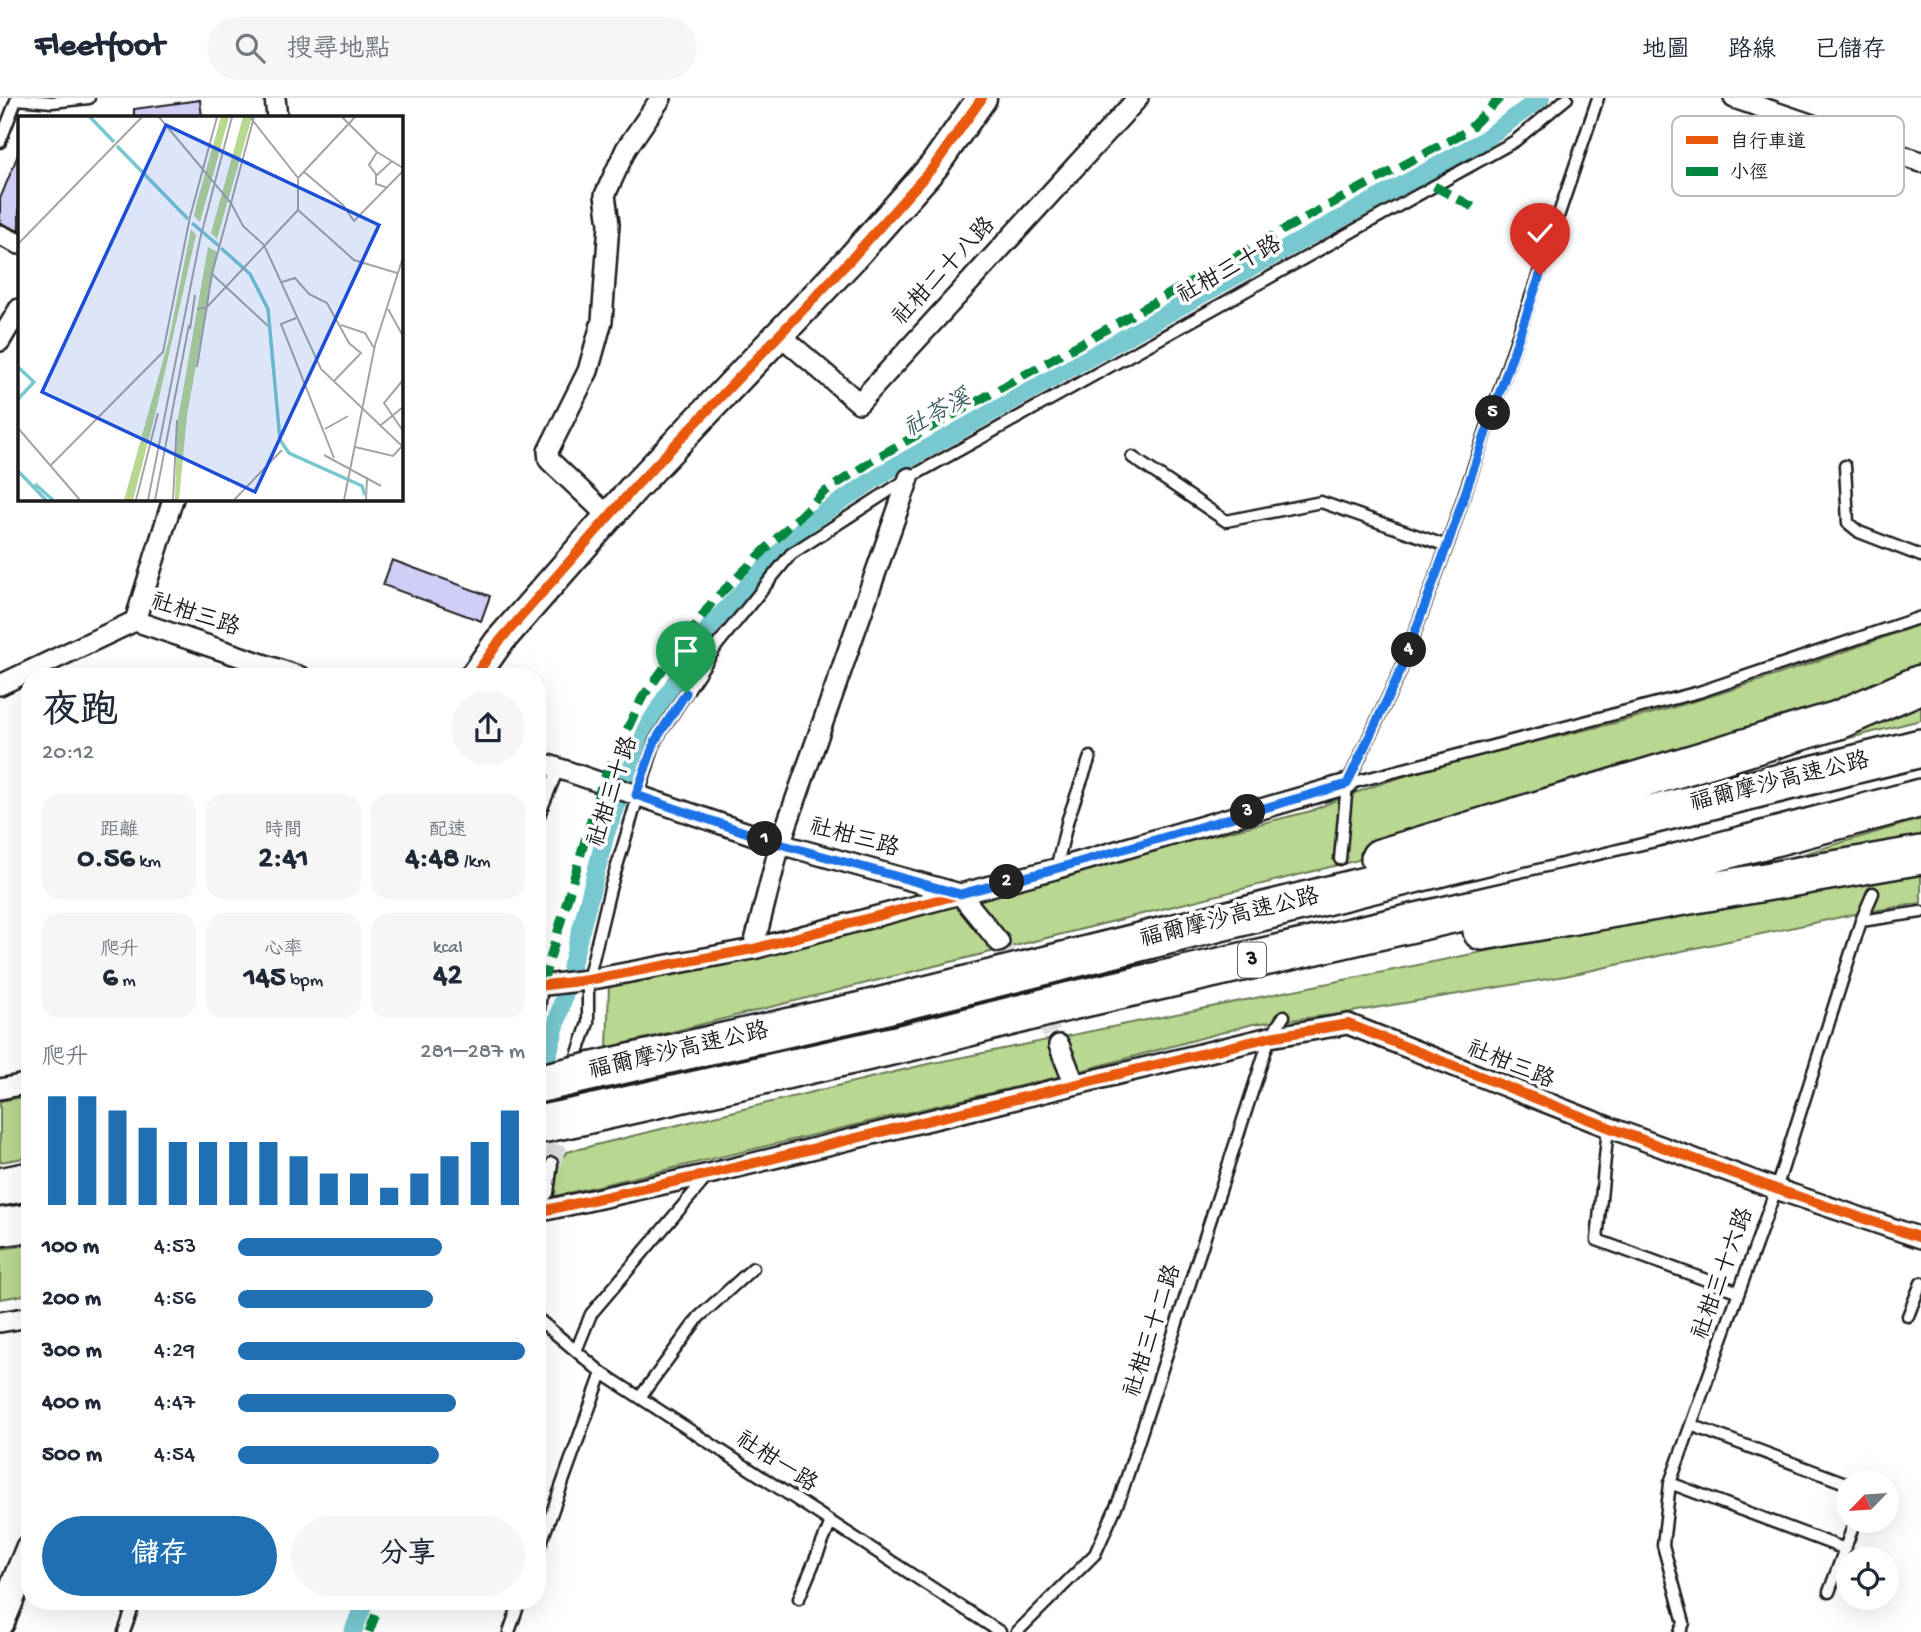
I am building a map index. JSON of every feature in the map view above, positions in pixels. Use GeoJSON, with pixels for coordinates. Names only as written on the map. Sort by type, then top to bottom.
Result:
{"type":"FeatureCollection","features":[{"type":"Feature","properties":{"kind":"highway"},"geometry":{"type":"LineString","coordinates":[[922,996],[1838,720],[1921,684]]}},
{"type":"Feature","properties":{"kind":"highway","name":"福爾摩沙高速公路"},"geometry":{"type":"LineString","coordinates":[[546,1080],[585,1063],[922,996],[1921,748]]}},
{"type":"Feature","properties":{"kind":"highway","name":"福爾摩沙高速公路"},"geometry":{"type":"LineString","coordinates":[[546,1123],[900,1045],[1071,1001],[1680,862],[1921,798]]}},
{"type":"Feature","properties":{"kind":"highway"},"geometry":{"type":"LineString","coordinates":[[1071,1001],[1921,855]]}},
{"type":"Feature","properties":{"kind":"highway"},"geometry":{"type":"LineString","coordinates":[[0,1187],[21,1183]]}},
{"type":"Feature","properties":{"kind":"highway"},"geometry":{"type":"LineString","coordinates":[[0,1227],[21,1224]]}},
{"type":"Feature","properties":{"kind":"street"},"geometry":{"type":"LineString","coordinates":[[275,98],[277,116]]}},
{"type":"Feature","properties":{"kind":"street"},"geometry":{"type":"LineString","coordinates":[[609,517],[549,460],[548,451],[588,371],[602,321],[609,224],[605,195],[626,149],[662,98]]}},
{"type":"Feature","properties":{"kind":"street"},"geometry":{"type":"LineString","coordinates":[[480,668],[498,643],[609,517],[934,166],[982,98]]}},
{"type":"Feature","properties":{"kind":"street","name":"社柑二十八路"},"geometry":{"type":"LineString","coordinates":[[780,335],[859,403],[1138,98]]}},
{"type":"Feature","properties":{"kind":"street"},"geometry":{"type":"LineString","coordinates":[[1734,98],[1787,116]]}},
{"type":"Feature","properties":{"kind":"street"},"geometry":{"type":"LineString","coordinates":[[1904,156],[1921,162]]}},
{"type":"Feature","properties":{"kind":"street"},"geometry":{"type":"LineString","coordinates":[[0,235],[18,244]]}},
{"type":"Feature","properties":{"kind":"street"},"geometry":{"type":"LineString","coordinates":[[0,341],[18,311]]}},
{"type":"Feature","properties":{"kind":"street"},"geometry":{"type":"LineString","coordinates":[[753,949],[780,844],[909,478]]}},
{"type":"Feature","properties":{"kind":"street"},"geometry":{"type":"LineString","coordinates":[[135,621],[173,500]]}},
{"type":"Feature","properties":{"kind":"street","name":"社柑三路"},"geometry":{"type":"LineString","coordinates":[[36,668],[135,621],[274,668]]}},
{"type":"Feature","properties":{"kind":"street","name":"社柑三路"},"geometry":{"type":"LineString","coordinates":[[0,685],[21,675]]}},
{"type":"Feature","properties":{"kind":"street"},"geometry":{"type":"LineString","coordinates":[[546,764],[558,769]]}},
{"type":"Feature","properties":{"kind":"street","name":"社柑三路"},"geometry":{"type":"LineString","coordinates":[[558,769],[780,844],[960,894]]}},
{"type":"Feature","properties":{"kind":"street"},"geometry":{"type":"LineString","coordinates":[[546,985],[753,949],[1055,869],[1347,784]]}},
{"type":"Feature","properties":{"kind":"street"},"geometry":{"type":"LineString","coordinates":[[960,894],[999,942]]}},
{"type":"Feature","properties":{"kind":"street","name":"社柑三路"},"geometry":{"type":"LineString","coordinates":[[546,1210],[709,1174],[1270,1037],[1348,1024],[1608,1127],[1776,1189],[1921,1238]]}},
{"type":"Feature","properties":{"kind":"street"},"geometry":{"type":"LineString","coordinates":[[1059,1045],[1074,1083]]}},
{"type":"Feature","properties":{"kind":"street"},"geometry":{"type":"LineString","coordinates":[[0,1089],[21,1085]]}},
{"type":"Feature","properties":{"kind":"street"},"geometry":{"type":"LineString","coordinates":[[0,1322],[21,1318]]}},
{"type":"Feature","properties":{"kind":"street"},"geometry":{"type":"LineString","coordinates":[[0,1622],[21,1571]]}},
{"type":"Feature","properties":{"kind":"lane"},"geometry":{"type":"LineString","coordinates":[[0,142],[17,98],[52,102],[89,98]]}},
{"type":"Feature","properties":{"kind":"lane","name":"社柑三十路"},"geometry":{"type":"LineString","coordinates":[[585,1063],[588,979],[636,795],[655,741],[718,645],[792,554],[909,478],[1515,141],[1567,98]]}},
{"type":"Feature","properties":{"kind":"lane"},"geometry":{"type":"LineString","coordinates":[[1340,859],[1347,784],[1400,672],[1447,546],[1598,98]]}},
{"type":"Feature","properties":{"kind":"lane"},"geometry":{"type":"LineString","coordinates":[[1132,457],[1227,521],[1321,502],[1447,546]]}},
{"type":"Feature","properties":{"kind":"lane"},"geometry":{"type":"LineString","coordinates":[[1845,466],[1848,523],[1859,532],[1921,556]]}},
{"type":"Feature","properties":{"kind":"lane"},"geometry":{"type":"LineString","coordinates":[[1347,784],[1699,692],[1921,617]]}},
{"type":"Feature","properties":{"kind":"lane"},"geometry":{"type":"LineString","coordinates":[[1055,869],[1068,819],[1090,757]]}},
{"type":"Feature","properties":{"kind":"lane"},"geometry":{"type":"LineString","coordinates":[[546,798],[558,769]]}},
{"type":"Feature","properties":{"kind":"lane","name":"社柑三十六路"},"geometry":{"type":"LineString","coordinates":[[1680,1632],[1684,1623],[1663,1545],[1670,1483],[1776,1189],[1861,921],[1873,893]]}},
{"type":"Feature","properties":{"kind":"lane"},"geometry":{"type":"LineString","coordinates":[[1861,921],[1921,912]]}},
{"type":"Feature","properties":{"kind":"lane","name":"社柑三十二路"},"geometry":{"type":"LineString","coordinates":[[1017,1632],[1095,1554],[1120,1499],[1270,1037],[1284,1016]]}},
{"type":"Feature","properties":{"kind":"lane"},"geometry":{"type":"LineString","coordinates":[[1608,1127],[1597,1240],[1739,1292]]}},
{"type":"Feature","properties":{"kind":"lane"},"geometry":{"type":"LineString","coordinates":[[546,1195],[552,1163]]}},
{"type":"Feature","properties":{"kind":"lane"},"geometry":{"type":"LineString","coordinates":[[576,1351],[591,1314],[709,1174]]}},
{"type":"Feature","properties":{"kind":"lane"},"geometry":{"type":"LineString","coordinates":[[640,1397],[699,1318],[754,1268]]}},
{"type":"Feature","properties":{"kind":"lane"},"geometry":{"type":"LineString","coordinates":[[1908,1316],[1921,1283]]}},
{"type":"Feature","properties":{"kind":"lane","name":"社柑一路"},"geometry":{"type":"LineString","coordinates":[[546,1326],[602,1373],[1000,1632]]}},
{"type":"Feature","properties":{"kind":"lane"},"geometry":{"type":"LineString","coordinates":[[546,1529],[602,1373]]}},
{"type":"Feature","properties":{"kind":"lane"},"geometry":{"type":"LineString","coordinates":[[1690,1425],[1836,1480]]}},
{"type":"Feature","properties":{"kind":"lane"},"geometry":{"type":"LineString","coordinates":[[1670,1483],[1840,1547]]}},
{"type":"Feature","properties":{"kind":"lane"},"geometry":{"type":"LineString","coordinates":[[799,1598],[831,1522]]}},
{"type":"Feature","properties":{"kind":"lane"},"geometry":{"type":"LineString","coordinates":[[1829,1592],[1836,1573]]}},
{"type":"Feature","properties":{"kind":"lane"},"geometry":{"type":"LineString","coordinates":[[124,1632],[132,1610]]}},
{"type":"Feature","properties":{"kind":"lane"},"geometry":{"type":"LineString","coordinates":[[509,1632],[517,1610]]}},
{"type":"Feature","properties":{"kind":"green space"},"geometry":{"type":"Polygon","coordinates":[[[1921,624],[1921,666],[1740,744],[1430,842],[607,1048],[609,985],[763,957],[981,893],[1311,811],[1394,779],[1721,693],[1921,624]]]}},
{"type":"Feature","properties":{"kind":"green space"},"geometry":{"type":"Polygon","coordinates":[[[1921,698],[1921,720],[1818,746],[1817,740],[1921,698]]]}},
{"type":"Feature","properties":{"kind":"green space"},"geometry":{"type":"Polygon","coordinates":[[[1921,819],[1921,846],[1766,865],[1921,819]]]}},
{"type":"Feature","properties":{"kind":"green space"},"geometry":{"type":"Polygon","coordinates":[[[1921,871],[1921,903],[1855,914],[1565,976],[1333,1015],[1253,1024],[1062,1076],[547,1198],[548,1172],[567,1152],[919,1066],[1719,904],[1921,871]]]}},
{"type":"Feature","properties":{"kind":"green space"},"geometry":{"type":"Polygon","coordinates":[[[21,1098],[21,1158],[0,1162],[0,1101],[21,1098]]]}},
{"type":"Feature","properties":{"kind":"green space"},"geometry":{"type":"Polygon","coordinates":[[[21,1246],[21,1296],[0,1299],[0,1249],[21,1246]]]}},
{"type":"Feature","properties":{"kind":"building"},"geometry":{"type":"Polygon","coordinates":[[[200,100],[202,116],[134,116],[134,109],[200,100]]]}},
{"type":"Feature","properties":{"kind":"building"},"geometry":{"type":"Polygon","coordinates":[[[18,154],[18,231],[0,223],[0,199],[18,154]]]}},
{"type":"Feature","properties":{"kind":"building"},"geometry":{"type":"Polygon","coordinates":[[[392,560],[490,596],[481,621],[383,585],[392,560]]]}},
{"type":"Feature","properties":{"kind":"waterway","name":"社苓溪"},"geometry":{"type":"LineString","coordinates":[[571,968],[606,833],[648,726],[711,625],[808,523],[887,471],[1481,142],[1541,98]]}},
{"type":"Feature","properties":{"kind":"waterway","name":"社苓溪"},"geometry":{"type":"LineString","coordinates":[[546,1062],[566,989]]}},
{"type":"Feature","properties":{"kind":"waterway","name":"社苓溪"},"geometry":{"type":"LineString","coordinates":[[353,1632],[362,1610]]}},
{"type":"Feature","properties":{"kind":"tunnel"},"geometry":{"type":"LineString","coordinates":[[999,942],[1059,1045]]}},
{"type":"Feature","properties":{"kind":"tunnel"},"geometry":{"type":"LineString","coordinates":[[552,1163],[573,1072]]}},
{"type":"Feature","properties":{"kind":"marked path"},"geometry":{"type":"LineString","coordinates":[[546,972],[602,783],[642,698],[713,601],[823,493],[883,454],[1303,219],[1467,131],[1500,98]]}},
{"type":"Feature","properties":{"kind":"marked path"},"geometry":{"type":"LineString","coordinates":[[1434,186],[1473,207]]}},
{"type":"Feature","properties":{"kind":"marked path"},"geometry":{"type":"LineString","coordinates":[[369,1632],[378,1610]]}},
{"type":"Feature","properties":{"kind":"cycle path"},"geometry":{"type":"LineString","coordinates":[[480,668],[498,643],[633,489],[853,257],[934,166],[982,98]]}},
{"type":"Feature","properties":{"kind":"cycle path"},"geometry":{"type":"LineString","coordinates":[[546,985],[588,980],[753,949],[1055,869],[1347,784]]}},
{"type":"Feature","properties":{"kind":"cycle path"},"geometry":{"type":"LineString","coordinates":[[546,1210],[709,1174],[1270,1037],[1348,1024],[1608,1127],[1776,1189],[1921,1238]]}},
{"type":"Feature","properties":{"kind":"route"},"geometry":{"type":"LineString","coordinates":[[686,693],[655,741],[636,795],[780,844],[960,894],[1347,784],[1400,672],[1447,546],[1540,275]]}}]}
